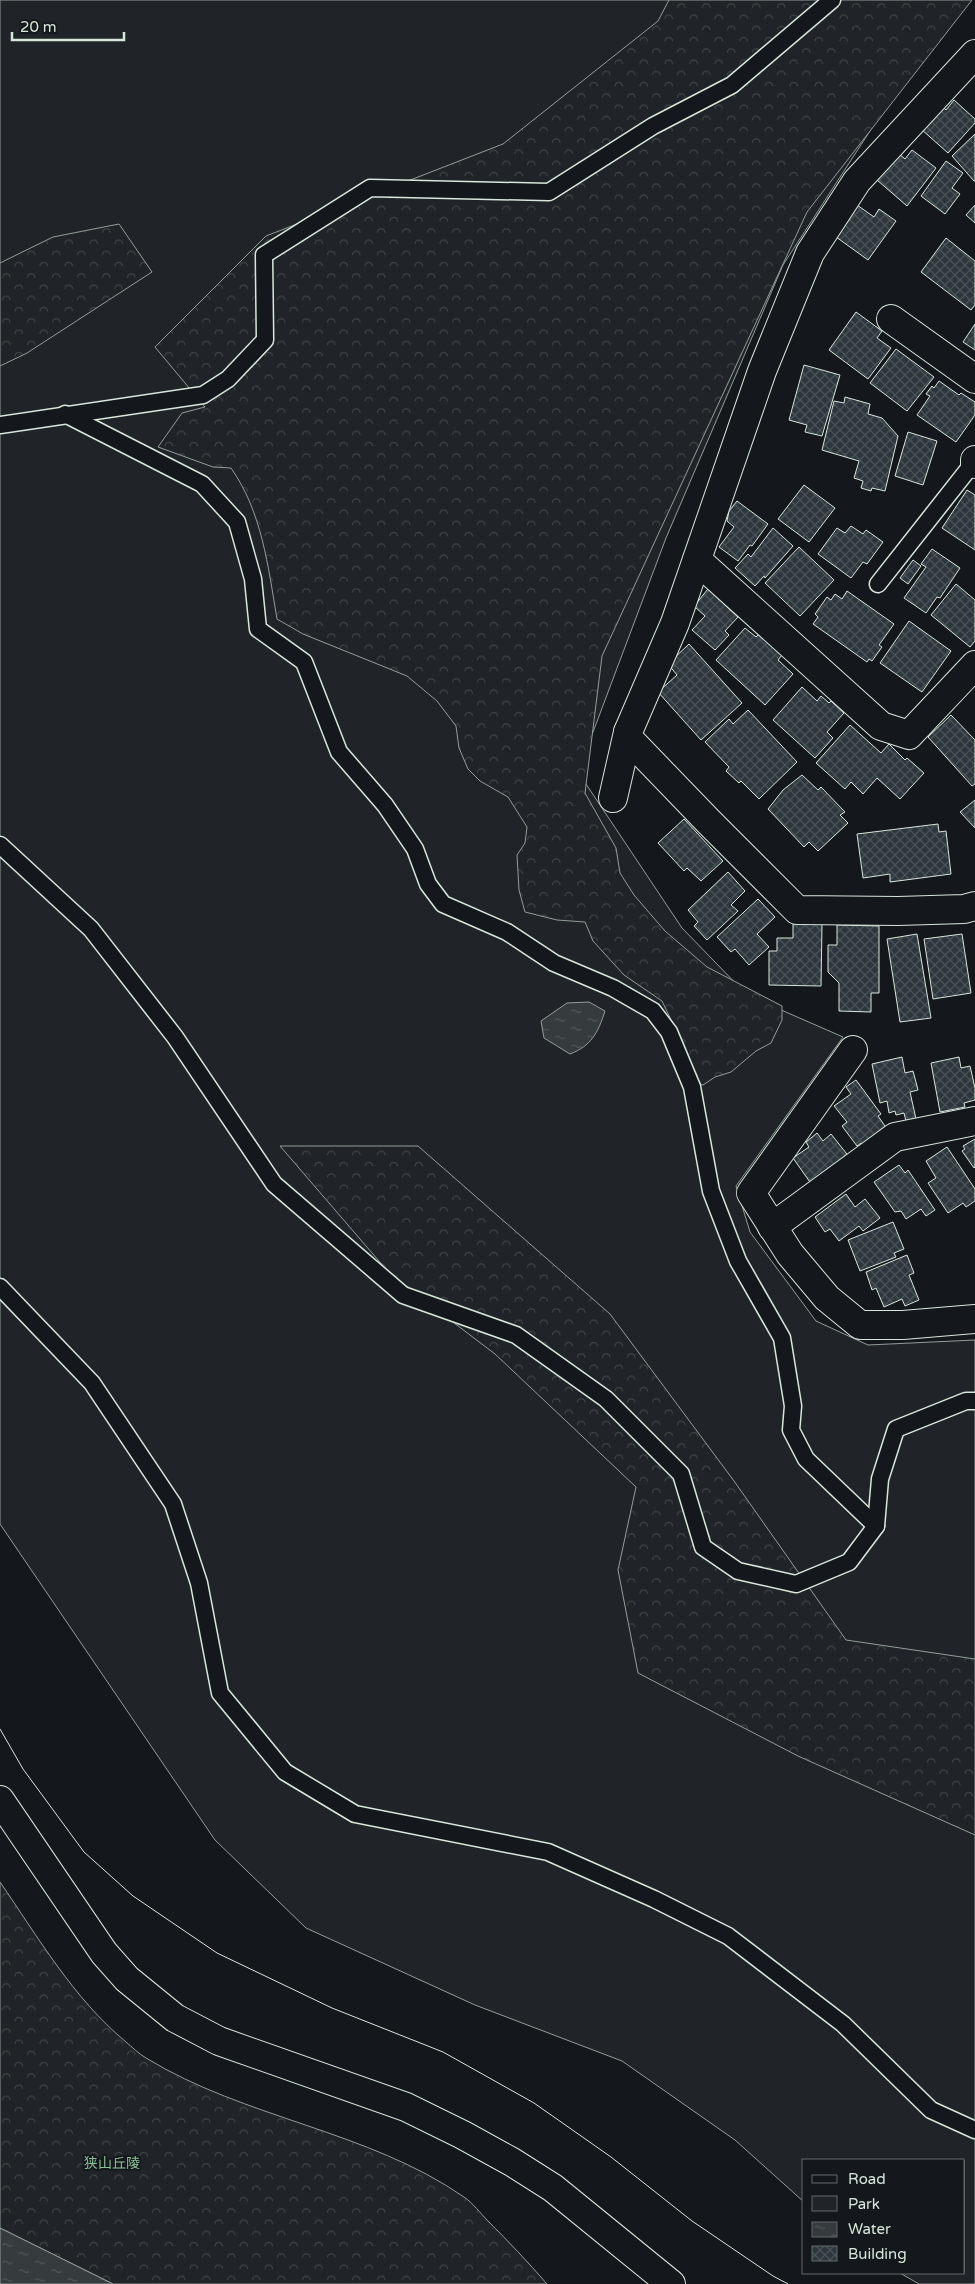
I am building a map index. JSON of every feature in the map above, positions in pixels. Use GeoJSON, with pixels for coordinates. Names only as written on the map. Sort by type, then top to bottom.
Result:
{"type":"FeatureCollection","features":[{"type":"Feature","properties":{"kind":"street"},"geometry":{"type":"LineString","coordinates":[[613,798],[628,732],[675,623],[762,371],[810,253],[856,181],[975,54]]}},
{"type":"Feature","properties":{"kind":"street"},"geometry":{"type":"LineString","coordinates":[[892,319],[975,379]]}},
{"type":"Feature","properties":{"kind":"street"},"geometry":{"type":"LineString","coordinates":[[697,560],[880,726],[909,734],[975,665]]}},
{"type":"Feature","properties":{"kind":"street"},"geometry":{"type":"LineString","coordinates":[[628,732],[628,738],[797,910],[898,911],[964,909],[975,906]]}},
{"type":"Feature","properties":{"kind":"street"},"geometry":{"type":"LineString","coordinates":[[853,1050],[751,1193],[790,1254],[827,1298],[860,1325],[903,1325],[975,1318]]}},
{"type":"Feature","properties":{"kind":"street"},"geometry":{"type":"LineString","coordinates":[[772,1228],[895,1137],[975,1121]]}},
{"type":"Feature","properties":{"kind":"street"},"geometry":{"type":"LineString","coordinates":[[0,1800],[104,1952],[127,1980],[175,2018],[219,2041],[406,2107],[463,2135],[512,2162],[553,2188],[670,2284]]}},
{"type":"Feature","properties":{"kind":"lane"},"geometry":{"type":"LineString","coordinates":[[0,425],[64,414],[203,395],[228,380],[265,340],[264,255],[370,188],[548,192],[653,126],[732,85],[832,0]]}},
{"type":"Feature","properties":{"kind":"lane"},"geometry":{"type":"LineString","coordinates":[[64,414],[202,484],[237,522],[253,578],[258,629],[304,662],[339,752],[385,805],[414,850],[428,884],[443,904],[507,932],[554,963],[613,988],[653,1011],[669,1032],[692,1087],[711,1191],[738,1261],[782,1338],[793,1406],[791,1430],[806,1460],[876,1526]]}},
{"type":"Feature","properties":{"kind":"lane"},"geometry":{"type":"LineString","coordinates":[[878,584],[975,462]]}},
{"type":"Feature","properties":{"kind":"lane"},"geometry":{"type":"LineString","coordinates":[[0,845],[91,929],[175,1037],[274,1184],[403,1295],[516,1335],[606,1399],[681,1474],[703,1547],[738,1571],[796,1584],[848,1562],[876,1526],[880,1479],[896,1429],[966,1401],[975,1401]]}},
{"type":"Feature","properties":{"kind":"lane"},"geometry":{"type":"LineString","coordinates":[[0,1287],[92,1383],[174,1504],[199,1583],[220,1693],[285,1772],[356,1814],[548,1852],[654,1899],[728,1936],[843,2024],[931,2110],[975,2130]]}},
{"type":"Feature","properties":{"kind":"green space"},"geometry":{"type":"Polygon","coordinates":[[[0,0],[955,0],[783,265],[666,538],[578,772],[682,928],[747,995],[843,1037],[736,1186],[750,1232],[816,1321],[868,1345],[975,1340],[975,2284],[919,2284],[902,2274],[965,2274],[965,2159],[802,2159],[802,2200],[735,2140],[622,2061],[475,2005],[306,1928],[215,1840],[0,1524],[0,0]]]}},
{"type":"Feature","properties":{"kind":"green space"},"geometry":{"type":"Polygon","coordinates":[[[669,0],[972,0],[807,212],[602,656],[585,793],[616,848],[620,873],[634,895],[665,931],[707,967],[782,1006],[782,1020],[771,1043],[756,1051],[731,1072],[715,1077],[703,1085],[682,1079],[677,1032],[662,1001],[624,975],[593,941],[585,922],[557,920],[525,912],[519,890],[517,855],[525,843],[527,827],[508,797],[480,781],[468,769],[459,748],[456,726],[437,701],[407,676],[303,634],[277,619],[267,560],[257,521],[242,485],[231,468],[213,467],[158,447],[182,413],[205,407],[155,347],[266,236],[503,144],[658,21],[669,0]]]}},
{"type":"Feature","properties":{"kind":"green space"},"geometry":{"type":"Polygon","coordinates":[[[119,224],[152,272],[27,353],[0,366],[0,263],[53,237],[119,224]]]}},
{"type":"Feature","properties":{"kind":"green space"},"geometry":{"type":"Polygon","coordinates":[[[280,1146],[418,1146],[610,1314],[734,1481],[846,1640],[975,1659],[975,1835],[798,1756],[638,1673],[618,1570],[636,1487],[495,1354],[391,1275],[280,1146]]]}},
{"type":"Feature","properties":{"kind":"green space","name":"狭山丘陵"},"geometry":{"type":"Polygon","coordinates":[[[0,1882],[73,1987],[107,2025],[141,2055],[184,2079],[224,2096],[347,2140],[427,2174],[470,2202],[547,2284],[113,2284],[0,2228],[0,1882]]]}},
{"type":"Feature","properties":{"kind":"water"},"geometry":{"type":"Polygon","coordinates":[[[589,1002],[605,1011],[600,1026],[593,1038],[583,1047],[570,1054],[544,1038],[541,1021],[567,1003],[589,1002]]]}},
{"type":"Feature","properties":{"kind":"water"},"geometry":{"type":"Polygon","coordinates":[[[0,2228],[113,2284],[0,2284],[0,2228]]]}},
{"type":"Feature","properties":{"kind":"building"},"geometry":{"type":"Polygon","coordinates":[[[954,100],[975,119],[975,123],[948,153],[921,129],[942,106],[946,110],[954,100]]]}},
{"type":"Feature","properties":{"kind":"building"},"geometry":{"type":"Polygon","coordinates":[[[975,134],[975,181],[974,181],[952,156],[975,134]]]}},
{"type":"Feature","properties":{"kind":"building"},"geometry":{"type":"Polygon","coordinates":[[[912,150],[936,168],[907,206],[877,180],[898,153],[905,159],[912,150]]]}},
{"type":"Feature","properties":{"kind":"building"},"geometry":{"type":"Polygon","coordinates":[[[946,161],[963,173],[952,188],[960,194],[945,214],[921,196],[946,161]]]}},
{"type":"Feature","properties":{"kind":"building"},"geometry":{"type":"Polygon","coordinates":[[[857,205],[874,217],[879,209],[896,221],[868,260],[832,234],[857,205]]]}},
{"type":"Feature","properties":{"kind":"building"},"geometry":{"type":"Polygon","coordinates":[[[975,205],[975,223],[966,215],[975,205]]]}},
{"type":"Feature","properties":{"kind":"building"},"geometry":{"type":"Polygon","coordinates":[[[946,238],[975,261],[975,305],[971,310],[921,272],[946,238]]]}},
{"type":"Feature","properties":{"kind":"building"},"geometry":{"type":"Polygon","coordinates":[[[856,312],[882,331],[877,338],[891,348],[868,379],[829,350],[856,312]]]}},
{"type":"Feature","properties":{"kind":"building"},"geometry":{"type":"Polygon","coordinates":[[[975,324],[975,350],[963,342],[975,324]]]}},
{"type":"Feature","properties":{"kind":"building"},"geometry":{"type":"Polygon","coordinates":[[[896,349],[934,377],[907,411],[870,383],[896,349]]]}},
{"type":"Feature","properties":{"kind":"building"},"geometry":{"type":"Polygon","coordinates":[[[804,365],[840,375],[822,436],[805,432],[807,425],[789,420],[804,365]]]}},
{"type":"Feature","properties":{"kind":"building"},"geometry":{"type":"Polygon","coordinates":[[[939,381],[959,395],[961,393],[975,402],[975,415],[956,442],[917,415],[930,396],[926,394],[939,381]]]}},
{"type":"Feature","properties":{"kind":"building"},"geometry":{"type":"Polygon","coordinates":[[[845,397],[870,404],[868,414],[882,418],[898,436],[885,491],[872,488],[871,491],[861,488],[863,481],[854,478],[859,461],[822,450],[834,401],[844,403],[845,397]]]}},
{"type":"Feature","properties":{"kind":"building"},"geometry":{"type":"Polygon","coordinates":[[[908,432],[937,441],[923,485],[895,476],[908,432]]]}},
{"type":"Feature","properties":{"kind":"building"},"geometry":{"type":"Polygon","coordinates":[[[804,485],[835,508],[809,542],[778,519],[804,485]]]}},
{"type":"Feature","properties":{"kind":"building"},"geometry":{"type":"Polygon","coordinates":[[[967,490],[975,495],[975,550],[942,528],[967,490]]]}},
{"type":"Feature","properties":{"kind":"building"},"geometry":{"type":"Polygon","coordinates":[[[737,501],[768,524],[738,561],[719,547],[734,527],[727,521],[729,511],[737,501]]]}},
{"type":"Feature","properties":{"kind":"building"},"geometry":{"type":"Polygon","coordinates":[[[851,526],[863,534],[866,530],[883,542],[867,564],[863,562],[851,578],[818,554],[837,528],[845,533],[851,526]]]}},
{"type":"Feature","properties":{"kind":"building"},"geometry":{"type":"Polygon","coordinates":[[[773,528],[793,546],[765,578],[764,576],[755,586],[735,568],[748,554],[751,557],[773,528]]]}},
{"type":"Feature","properties":{"kind":"building"},"geometry":{"type":"Polygon","coordinates":[[[799,547],[834,580],[800,616],[765,583],[799,547]]]}},
{"type":"Feature","properties":{"kind":"building"},"geometry":{"type":"Polygon","coordinates":[[[932,549],[960,568],[940,598],[937,597],[926,613],[904,598],[926,567],[921,564],[932,549]]]}},
{"type":"Feature","properties":{"kind":"building"},"geometry":{"type":"Polygon","coordinates":[[[913,560],[921,566],[908,584],[900,578],[913,560]]]}},
{"type":"Feature","properties":{"kind":"building"},"geometry":{"type":"Polygon","coordinates":[[[956,584],[975,600],[975,641],[970,647],[931,615],[956,584]]]}},
{"type":"Feature","properties":{"kind":"building"},"geometry":{"type":"Polygon","coordinates":[[[708,589],[738,617],[725,631],[729,635],[715,650],[692,630],[705,616],[694,606],[708,589]]]}},
{"type":"Feature","properties":{"kind":"building"},"geometry":{"type":"Polygon","coordinates":[[[847,591],[894,624],[879,645],[882,647],[872,661],[869,659],[867,662],[813,624],[818,617],[815,614],[827,597],[831,600],[835,594],[842,599],[847,591]]]}},
{"type":"Feature","properties":{"kind":"building"},"geometry":{"type":"Polygon","coordinates":[[[909,621],[951,651],[922,692],[880,663],[909,621]]]}},
{"type":"Feature","properties":{"kind":"building"},"geometry":{"type":"Polygon","coordinates":[[[745,628],[756,637],[759,634],[782,655],[778,660],[793,674],[765,705],[716,660],[745,628]]]}},
{"type":"Feature","properties":{"kind":"building"},"geometry":{"type":"Polygon","coordinates":[[[689,644],[742,703],[701,740],[658,692],[677,675],[668,664],[689,644]]]}},
{"type":"Feature","properties":{"kind":"building"},"geometry":{"type":"Polygon","coordinates":[[[802,687],[817,701],[821,696],[829,703],[831,701],[844,713],[827,732],[833,738],[815,758],[773,720],[802,687]]]}},
{"type":"Feature","properties":{"kind":"building"},"geometry":{"type":"Polygon","coordinates":[[[748,710],[797,762],[759,799],[741,781],[739,783],[726,771],[729,767],[705,742],[729,719],[733,724],[748,710]]]}},
{"type":"Feature","properties":{"kind":"building"},"geometry":{"type":"Polygon","coordinates":[[[951,715],[975,740],[975,784],[972,786],[928,737],[951,715]]]}},
{"type":"Feature","properties":{"kind":"building"},"geometry":{"type":"Polygon","coordinates":[[[850,725],[881,753],[889,744],[905,760],[907,758],[924,773],[900,799],[877,778],[863,794],[851,782],[845,789],[816,763],[850,725]]]}},
{"type":"Feature","properties":{"kind":"building"},"geometry":{"type":"Polygon","coordinates":[[[802,775],[818,790],[821,787],[845,812],[840,815],[848,823],[818,851],[809,842],[804,847],[768,809],[783,790],[802,775]]]}},
{"type":"Feature","properties":{"kind":"building"},"geometry":{"type":"Polygon","coordinates":[[[975,800],[975,828],[960,812],[975,800]]]}},
{"type":"Feature","properties":{"kind":"building"},"geometry":{"type":"Polygon","coordinates":[[[684,819],[723,861],[701,881],[687,868],[684,871],[658,843],[684,819]]]}},
{"type":"Feature","properties":{"kind":"building"},"geometry":{"type":"Polygon","coordinates":[[[938,824],[939,832],[946,831],[951,874],[890,882],[890,874],[863,878],[857,834],[938,824]]]}},
{"type":"Feature","properties":{"kind":"building"},"geometry":{"type":"Polygon","coordinates":[[[728,872],[745,891],[731,905],[738,911],[707,940],[694,926],[698,922],[688,910],[728,872]]]}},
{"type":"Feature","properties":{"kind":"building"},"geometry":{"type":"Polygon","coordinates":[[[758,899],[775,917],[757,934],[769,947],[749,965],[735,949],[731,952],[717,937],[758,899]]]}},
{"type":"Feature","properties":{"kind":"building"},"geometry":{"type":"Polygon","coordinates":[[[793,924],[822,924],[821,986],[769,985],[769,951],[777,951],[777,938],[793,938],[793,924]]]}},
{"type":"Feature","properties":{"kind":"building"},"geometry":{"type":"Polygon","coordinates":[[[837,925],[879,926],[879,993],[871,993],[871,1012],[839,1011],[839,983],[828,972],[828,945],[837,945],[837,925]]]}},
{"type":"Feature","properties":{"kind":"building"},"geometry":{"type":"Polygon","coordinates":[[[917,934],[931,1018],[900,1022],[887,939],[917,934]]]}},
{"type":"Feature","properties":{"kind":"building"},"geometry":{"type":"Polygon","coordinates":[[[962,934],[971,993],[933,999],[924,939],[962,934]]]}},
{"type":"Feature","properties":{"kind":"building"},"geometry":{"type":"Polygon","coordinates":[[[902,1057],[905,1073],[913,1071],[918,1090],[910,1092],[916,1119],[906,1121],[904,1113],[896,1115],[895,1111],[889,1113],[887,1101],[880,1103],[872,1064],[902,1057]]]}},
{"type":"Feature","properties":{"kind":"building"},"geometry":{"type":"Polygon","coordinates":[[[959,1057],[961,1068],[970,1066],[975,1088],[975,1100],[964,1103],[965,1107],[940,1112],[931,1063],[959,1057]]]}},
{"type":"Feature","properties":{"kind":"building"},"geometry":{"type":"Polygon","coordinates":[[[856,1080],[881,1114],[878,1116],[887,1129],[864,1147],[861,1143],[857,1146],[842,1126],[847,1122],[834,1106],[851,1094],[846,1087],[856,1080]]]}},
{"type":"Feature","properties":{"kind":"building"},"geometry":{"type":"Polygon","coordinates":[[[817,1133],[823,1141],[831,1134],[850,1158],[812,1185],[793,1158],[809,1147],[806,1142],[817,1133]]]}},
{"type":"Feature","properties":{"kind":"building"},"geometry":{"type":"Polygon","coordinates":[[[975,1139],[974,1168],[962,1151],[965,1149],[963,1146],[975,1139]]]}},
{"type":"Feature","properties":{"kind":"building"},"geometry":{"type":"Polygon","coordinates":[[[947,1147],[975,1189],[975,1201],[966,1207],[963,1203],[948,1213],[928,1183],[936,1178],[926,1161],[947,1147]]]}},
{"type":"Feature","properties":{"kind":"building"},"geometry":{"type":"Polygon","coordinates":[[[899,1165],[905,1173],[908,1170],[935,1210],[926,1216],[921,1209],[906,1219],[901,1211],[895,1212],[874,1182],[899,1165]]]}},
{"type":"Feature","properties":{"kind":"building"},"geometry":{"type":"Polygon","coordinates":[[[846,1194],[855,1207],[865,1199],[880,1218],[863,1231],[859,1226],[839,1241],[830,1229],[825,1232],[815,1217],[846,1194]]]}},
{"type":"Feature","properties":{"kind":"building"},"geometry":{"type":"Polygon","coordinates":[[[893,1222],[904,1249],[894,1253],[896,1257],[860,1271],[848,1240],[893,1222]]]}},
{"type":"Feature","properties":{"kind":"building"},"geometry":{"type":"Polygon","coordinates":[[[907,1255],[914,1273],[909,1275],[919,1300],[905,1306],[902,1299],[884,1307],[876,1288],[872,1290],[866,1272],[907,1255]]]}},
{"type":"Feature","properties":{"kind":"tram line"},"geometry":{"type":"LineString","coordinates":[[0,1729],[23,1769],[84,1852],[133,1896],[217,1953],[332,2008],[443,2052],[534,2103],[611,2157],[692,2221],[773,2276],[788,2284]]}}]}
